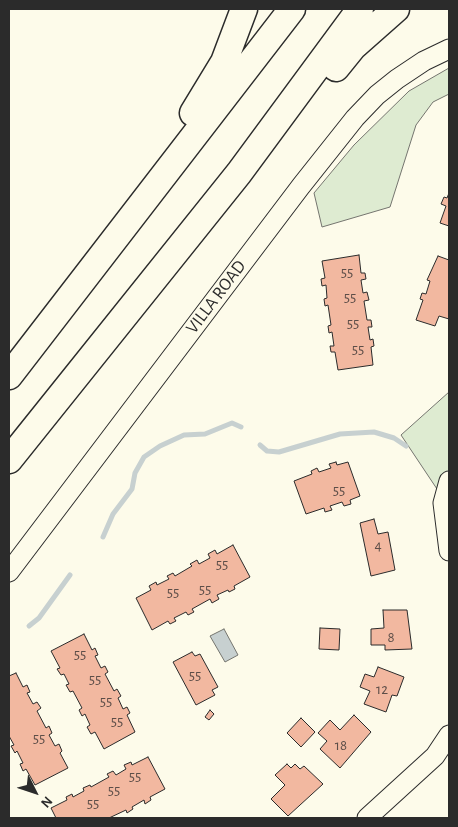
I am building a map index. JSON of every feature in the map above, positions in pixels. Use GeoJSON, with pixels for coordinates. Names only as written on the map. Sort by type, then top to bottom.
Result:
{"type":"FeatureCollection","features":[{"type":"Feature","properties":{"kind":"highway"},"geometry":{"type":"LineString","coordinates":[[117,235],[224,62],[244,9]]}},
{"type":"Feature","properties":{"kind":"highway"},"geometry":{"type":"LineString","coordinates":[[9,376],[292,9]]}},
{"type":"Feature","properties":{"kind":"highway"},"geometry":{"type":"LineString","coordinates":[[9,460],[239,173],[360,9]]}},
{"type":"Feature","properties":{"kind":"highway"},"geometry":{"type":"LineString","coordinates":[[239,173],[353,47],[396,9]]}},
{"type":"Feature","properties":{"kind":"street","name":"VILLA ROAD"},"geometry":{"type":"LineString","coordinates":[[9,572],[301,186],[355,118],[377,95],[397,79],[424,61],[449,49]]}},
{"type":"Feature","properties":{"kind":"street"},"geometry":{"type":"LineString","coordinates":[[449,481],[443,503],[449,551]]}},
{"type":"Feature","properties":{"kind":"street"},"geometry":{"type":"LineString","coordinates":[[367,818],[435,756],[449,735]]}},
{"type":"Feature","properties":{"kind":"green space"},"geometry":{"type":"Polygon","coordinates":[[[449,68],[449,94],[433,102],[416,125],[390,207],[322,227],[314,193],[354,145],[409,91],[449,68]]]}},
{"type":"Feature","properties":{"kind":"green space"},"geometry":{"type":"Polygon","coordinates":[[[449,392],[449,507],[401,435],[449,392]]]}},
{"type":"Feature","properties":{"kind":"shaded area"},"geometry":{"type":"Polygon","coordinates":[[[224,629],[238,655],[225,662],[210,636],[224,629]]]}},
{"type":"Feature","properties":{"kind":"building"},"geometry":{"type":"Polygon","coordinates":[[[449,193],[449,226],[440,223],[446,206],[441,204],[444,197],[447,198],[449,193]]]}},
{"type":"Feature","properties":{"kind":"building"},"geometry":{"type":"Polygon","coordinates":[[[359,255],[361,273],[365,273],[366,279],[361,280],[363,293],[367,292],[369,300],[364,301],[367,320],[371,320],[372,327],[368,327],[370,340],[373,339],[374,346],[371,347],[373,365],[338,370],[335,352],[331,352],[330,346],[334,346],[332,332],[329,333],[328,326],[331,325],[328,305],[325,306],[324,299],[327,298],[326,285],[322,286],[321,279],[325,278],[322,261],[359,255]]]}},
{"type":"Feature","properties":{"kind":"building"},"geometry":{"type":"Polygon","coordinates":[[[438,256],[449,260],[449,319],[439,316],[435,326],[416,320],[423,300],[420,299],[422,293],[426,294],[430,281],[427,280],[438,256]]]}},
{"type":"Feature","properties":{"kind":"building"},"geometry":{"type":"Polygon","coordinates":[[[336,462],[337,465],[348,462],[360,496],[350,500],[351,504],[344,506],[342,502],[330,506],[332,510],[325,512],[324,508],[306,514],[294,481],[312,474],[311,471],[317,468],[319,472],[331,468],[329,464],[336,462]]]}},
{"type":"Feature","properties":{"kind":"building"},"geometry":{"type":"Polygon","coordinates":[[[374,519],[378,534],[388,532],[395,570],[371,576],[360,523],[374,519]]]}},
{"type":"Feature","properties":{"kind":"building"},"geometry":{"type":"Polygon","coordinates":[[[233,545],[250,577],[234,586],[235,589],[217,595],[219,599],[212,603],[210,599],[192,609],[194,612],[188,615],[186,612],[174,618],[176,621],[170,624],[168,621],[152,630],[136,598],[151,590],[149,586],[156,582],[157,585],[169,579],[167,576],[173,573],[175,576],[192,566],[190,564],[197,560],[199,564],[210,558],[208,554],[215,550],[217,554],[233,545]]]}},
{"type":"Feature","properties":{"kind":"building"},"geometry":{"type":"Polygon","coordinates":[[[383,610],[407,610],[412,649],[385,650],[385,645],[371,645],[371,629],[384,628],[383,610]]]}},
{"type":"Feature","properties":{"kind":"building"},"geometry":{"type":"Polygon","coordinates":[[[320,628],[340,629],[339,650],[319,649],[320,628]]]}},
{"type":"Feature","properties":{"kind":"building"},"geometry":{"type":"Polygon","coordinates":[[[84,634],[92,650],[95,648],[98,655],[95,656],[101,668],[105,666],[108,672],[105,674],[114,691],[117,689],[121,696],[118,698],[123,709],[127,707],[130,713],[127,715],[135,732],[104,749],[95,732],[91,734],[87,727],[90,725],[85,714],[82,716],[79,710],[82,708],[73,691],[70,692],[66,685],[69,684],[64,674],[61,675],[57,669],[60,668],[51,651],[84,634]]]}},
{"type":"Feature","properties":{"kind":"building"},"geometry":{"type":"Polygon","coordinates":[[[192,652],[195,656],[200,654],[218,687],[212,690],[215,695],[196,705],[173,662],[192,652]]]}},
{"type":"Feature","properties":{"kind":"building"},"geometry":{"type":"Polygon","coordinates":[[[378,667],[404,677],[397,696],[392,695],[386,712],[364,704],[370,691],[360,687],[365,674],[374,677],[378,667]]]}},
{"type":"Feature","properties":{"kind":"building"},"geometry":{"type":"Polygon","coordinates":[[[16,673],[23,687],[27,685],[30,692],[27,693],[33,704],[37,702],[41,708],[37,711],[46,728],[49,726],[52,733],[49,735],[55,746],[59,744],[62,751],[60,753],[68,768],[35,785],[26,769],[23,771],[20,764],[23,763],[17,751],[15,753],[11,746],[14,745],[9,736],[9,676],[16,673]]]}},
{"type":"Feature","properties":{"kind":"building"},"geometry":{"type":"Polygon","coordinates":[[[210,710],[214,714],[209,720],[205,717],[210,710]]]}},
{"type":"Feature","properties":{"kind":"building"},"geometry":{"type":"Polygon","coordinates":[[[354,715],[371,732],[340,768],[320,749],[327,741],[318,733],[330,720],[340,730],[354,715]]]}},
{"type":"Feature","properties":{"kind":"building"},"geometry":{"type":"Polygon","coordinates":[[[301,718],[315,732],[301,747],[287,733],[301,718]]]}},
{"type":"Feature","properties":{"kind":"building"},"geometry":{"type":"Polygon","coordinates":[[[148,757],[165,789],[150,797],[151,800],[145,804],[144,800],[132,807],[133,809],[127,813],[126,810],[109,818],[56,818],[51,808],[67,800],[66,797],[72,794],[73,797],[84,791],[83,788],[90,785],[91,787],[109,777],[107,774],[113,771],[116,775],[126,769],[124,765],[131,762],[132,765],[148,757]]]}},
{"type":"Feature","properties":{"kind":"building"},"geometry":{"type":"Polygon","coordinates":[[[287,764],[291,768],[295,764],[300,769],[304,766],[323,784],[288,816],[271,799],[285,785],[275,775],[287,764]]]}},
{"type":"Feature","properties":{"kind":"waterway"},"geometry":{"type":"LineString","coordinates":[[103,537],[113,514],[132,489],[135,473],[144,457],[160,446],[184,435],[205,434],[232,423],[241,427]]}},
{"type":"Feature","properties":{"kind":"waterway"},"geometry":{"type":"LineString","coordinates":[[260,445],[267,451],[279,452],[340,434],[374,432],[394,438],[406,446]]}},
{"type":"Feature","properties":{"kind":"waterway"},"geometry":{"type":"LineString","coordinates":[[29,626],[39,618],[70,575]]}}]}
